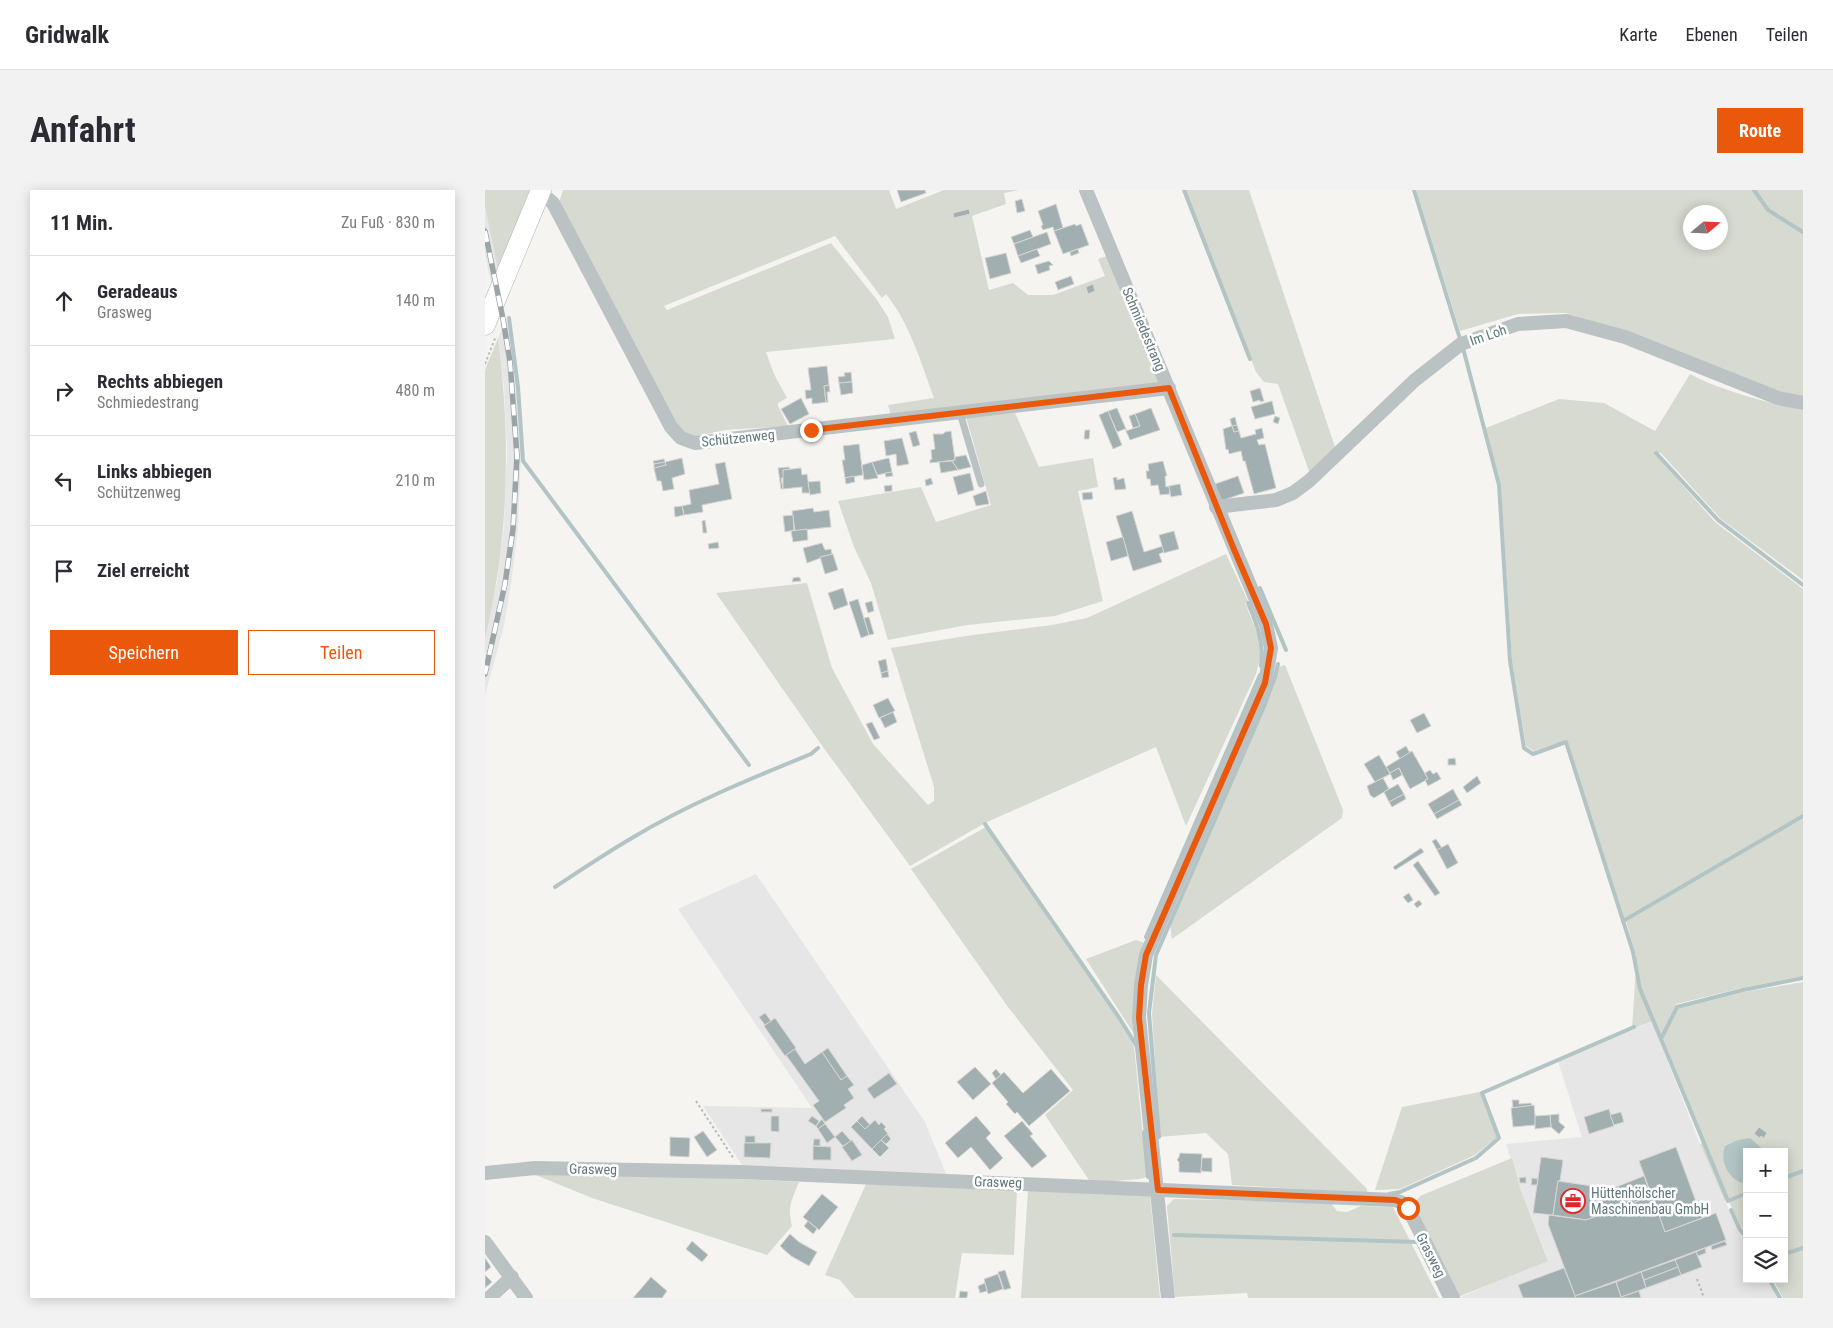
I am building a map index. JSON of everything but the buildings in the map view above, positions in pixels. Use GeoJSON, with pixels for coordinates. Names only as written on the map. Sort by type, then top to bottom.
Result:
{"type":"FeatureCollection","features":[{"type":"Feature","properties":{"kind":"main road"},"geometry":{"type":"LineString","coordinates":[[485,325],[491,296],[540,191]]}},
{"type":"Feature","properties":{"kind":"street","name":"Schmiedestrang"},"geometry":{"type":"LineString","coordinates":[[1086,190],[1266,624],[1271,648],[1265,683],[1146,955],[1141,985],[1139,1018],[1168,1298]]}},
{"type":"Feature","properties":{"kind":"street","name":"Schützenweg"},"geometry":{"type":"LineString","coordinates":[[540,191],[553,203],[671,427],[681,438],[695,443],[1169,388]]}},
{"type":"Feature","properties":{"kind":"street","name":"Im Loh"},"geometry":{"type":"LineString","coordinates":[[1217,507],[1276,500],[1293,493],[1309,481],[1415,380],[1461,344],[1518,324],[1566,321],[1625,337],[1778,398],[1803,403]]}},
{"type":"Feature","properties":{"kind":"street","name":"Grasweg"},"geometry":{"type":"LineString","coordinates":[[485,1173],[535,1168],[740,1172],[1395,1200],[1403,1203],[1408,1208],[1453,1298]]}},
{"type":"Feature","properties":{"kind":"street"},"geometry":{"type":"LineString","coordinates":[[485,1242],[526,1298]]}},
{"type":"Feature","properties":{"kind":"street"},"geometry":{"type":"LineString","coordinates":[[489,1298],[512,1277]]}},
{"type":"Feature","properties":{"kind":"lane"},"geometry":{"type":"LineString","coordinates":[[960,413],[981,484]]}},
{"type":"Feature","properties":{"kind":"path"},"geometry":{"type":"LineString","coordinates":[[696,1101],[738,1165],[740,1172]]}},
{"type":"Feature","properties":{"kind":"path"},"geometry":{"type":"LineString","coordinates":[[1697,1279],[1704,1298]]}},
{"type":"Feature","properties":{"kind":"shaded area"},"geometry":{"type":"Polygon","coordinates":[[[485,190],[533,190],[498,271],[485,206],[485,190]]]}},
{"type":"Feature","properties":{"kind":"shaded area"},"geometry":{"type":"Polygon","coordinates":[[[563,190],[889,190],[896,209],[944,190],[1019,190],[1004,193],[1006,204],[972,216],[989,290],[1013,283],[1028,295],[1053,295],[1105,276],[1098,259],[1110,255],[1163,385],[891,416],[888,405],[934,398],[902,318],[886,294],[882,298],[835,236],[664,306],[667,310],[831,243],[877,300],[888,317],[895,339],[766,352],[774,374],[787,398],[778,403],[778,406],[788,426],[725,430],[693,437],[684,434],[674,424],[559,203],[563,190]]]}},
{"type":"Feature","properties":{"kind":"shaded area"},"geometry":{"type":"Polygon","coordinates":[[[1185,190],[1249,190],[1336,450],[1310,474],[1278,384],[1264,382],[1256,372],[1185,190]]]}},
{"type":"Feature","properties":{"kind":"shaded area"},"geometry":{"type":"Polygon","coordinates":[[[1416,190],[1803,190],[1803,397],[1778,393],[1627,334],[1565,313],[1518,314],[1460,331],[1416,190]]]}},
{"type":"Feature","properties":{"kind":"shaded area"},"geometry":{"type":"Polygon","coordinates":[[[485,206],[498,271],[492,288],[485,255],[485,206]]]}},
{"type":"Feature","properties":{"kind":"shaded area"},"geometry":{"type":"Polygon","coordinates":[[[507,318],[516,386],[521,454],[518,529],[503,630],[485,695],[485,638],[497,582],[504,526],[507,451],[504,387],[498,338],[507,318]]]}},
{"type":"Feature","properties":{"kind":"shaded area"},"geometry":{"type":"Polygon","coordinates":[[[498,338],[505,413],[505,489],[499,564],[485,638],[485,370],[498,338]]]}},
{"type":"Feature","properties":{"kind":"shaded area"},"geometry":{"type":"Polygon","coordinates":[[[1690,374],[1730,391],[1803,410],[1803,580],[1721,519],[1660,452],[1657,456],[1715,522],[1803,589],[1803,814],[1624,918],[1567,740],[1534,751],[1526,746],[1512,662],[1501,487],[1486,428],[1559,399],[1604,403],[1655,431],[1690,374]]]}},
{"type":"Feature","properties":{"kind":"shaded area"},"geometry":{"type":"Polygon","coordinates":[[[1015,413],[1039,467],[1093,458],[1098,487],[1078,491],[1103,601],[1055,616],[967,625],[888,640],[871,583],[854,547],[838,501],[921,487],[936,522],[991,505],[966,417],[1015,413]]]}},
{"type":"Feature","properties":{"kind":"shaded area"},"geometry":{"type":"Polygon","coordinates":[[[1226,554],[1248,601],[1245,603],[1258,635],[1260,658],[1256,674],[1186,826],[1156,747],[985,823],[910,866],[823,747],[716,593],[807,583],[832,668],[873,744],[928,805],[934,801],[934,787],[891,648],[1052,625],[1087,618],[1226,554]]]}},
{"type":"Feature","properties":{"kind":"shaded area"},"geometry":{"type":"Polygon","coordinates":[[[1285,665],[1343,810],[1342,818],[1172,939],[1170,925],[1266,704],[1279,667],[1285,665]]]}},
{"type":"Feature","properties":{"kind":"shaded area"},"geometry":{"type":"Polygon","coordinates":[[[1803,818],[1803,976],[1676,1004],[1659,1040],[1652,1021],[1632,1029],[1636,968],[1633,957],[1636,956],[1626,921],[1803,818]]]}},
{"type":"Feature","properties":{"kind":"shaded area"},"geometry":{"type":"Polygon","coordinates":[[[986,827],[1122,1025],[1134,1046],[1147,1177],[1091,1183],[1045,1115],[1073,1090],[1008,1007],[911,869],[986,827]]]}},
{"type":"Feature","properties":{"kind":"shaded area"},"geometry":{"type":"Polygon","coordinates":[[[756,874],[925,1122],[947,1176],[744,1168],[703,1106],[812,1108],[678,909],[756,874]]]}},
{"type":"Feature","properties":{"kind":"shaded area"},"geometry":{"type":"Polygon","coordinates":[[[1136,940],[1144,943],[1138,1040],[1086,959],[1136,940]]]}},
{"type":"Feature","properties":{"kind":"shaded area"},"geometry":{"type":"Polygon","coordinates":[[[1156,975],[1367,1189],[1367,1193],[1232,1185],[1228,1154],[1206,1133],[1160,1137],[1152,1014],[1156,975]]]}},
{"type":"Feature","properties":{"kind":"shaded area"},"geometry":{"type":"Polygon","coordinates":[[[1803,982],[1803,1169],[1788,1175],[1788,1148],[1743,1148],[1743,1194],[1725,1201],[1700,1144],[1705,1142],[1663,1039],[1677,1009],[1744,992],[1803,982]]]}},
{"type":"Feature","properties":{"kind":"shaded area"},"geometry":{"type":"Polygon","coordinates":[[[1652,1021],[1700,1144],[1739,1232],[1743,1237],[1743,1283],[1769,1283],[1778,1298],[1458,1298],[1548,1260],[1520,1188],[1506,1144],[1582,1137],[1558,1061],[1652,1021]]]}},
{"type":"Feature","properties":{"kind":"shaded area"},"geometry":{"type":"Polygon","coordinates":[[[1480,1092],[1497,1137],[1475,1155],[1400,1189],[1375,1190],[1402,1107],[1480,1092]]]}},
{"type":"Feature","properties":{"kind":"shaded area"},"geometry":{"type":"Polygon","coordinates":[[[1750,1138],[1761,1148],[1743,1148],[1743,1182],[1741,1183],[1728,1172],[1723,1157],[1725,1146],[1738,1140],[1750,1138]]]}},
{"type":"Feature","properties":{"kind":"shaded area"},"geometry":{"type":"Polygon","coordinates":[[[1512,1158],[1520,1188],[1548,1261],[1458,1297],[1412,1207],[1420,1196],[1512,1158]]]}},
{"type":"Feature","properties":{"kind":"shaded area"},"geometry":{"type":"Polygon","coordinates":[[[553,1170],[799,1182],[790,1208],[792,1226],[767,1255],[592,1198],[526,1171],[553,1170]]]}},
{"type":"Feature","properties":{"kind":"shaded area"},"geometry":{"type":"Polygon","coordinates":[[[1803,1172],[1803,1298],[1783,1298],[1775,1283],[1788,1283],[1788,1178],[1803,1172]]]}},
{"type":"Feature","properties":{"kind":"shaded area"},"geometry":{"type":"Polygon","coordinates":[[[866,1184],[1017,1190],[1014,1255],[962,1253],[955,1298],[855,1298],[840,1280],[825,1275],[866,1184]]]}},
{"type":"Feature","properties":{"kind":"shaded area"},"geometry":{"type":"Polygon","coordinates":[[[1028,1190],[1150,1196],[1160,1298],[1021,1298],[1028,1190]]]}},
{"type":"Feature","properties":{"kind":"shaded area"},"geometry":{"type":"Polygon","coordinates":[[[1743,1197],[1743,1230],[1742,1229],[1729,1202],[1743,1197]]]}},
{"type":"Feature","properties":{"kind":"shaded area"},"geometry":{"type":"Polygon","coordinates":[[[1174,1199],[1330,1202],[1337,1211],[1347,1212],[1361,1206],[1393,1207],[1439,1298],[1248,1298],[1247,1293],[1175,1297],[1167,1206],[1174,1199]]]}},
{"type":"Feature","properties":{"kind":"waterway"},"geometry":{"type":"LineString","coordinates":[[1184,190],[1250,359]]}},
{"type":"Feature","properties":{"kind":"waterway"},"geometry":{"type":"LineString","coordinates":[[1414,190],[1460,339]]}},
{"type":"Feature","properties":{"kind":"waterway"},"geometry":{"type":"LineString","coordinates":[[1754,190],[1768,210],[1803,232]]}},
{"type":"Feature","properties":{"kind":"waterway"},"geometry":{"type":"LineString","coordinates":[[509,318],[518,387],[523,461],[749,765]]}},
{"type":"Feature","properties":{"kind":"waterway"},"geometry":{"type":"LineString","coordinates":[[1463,348],[1499,485],[1510,661],[1524,748],[1533,754],[1566,742],[1633,952],[1640,989],[1661,1039]]}},
{"type":"Feature","properties":{"kind":"waterway"},"geometry":{"type":"LineString","coordinates":[[1656,453],[1718,520],[1803,585]]}},
{"type":"Feature","properties":{"kind":"waterway"},"geometry":{"type":"LineString","coordinates":[[1260,588],[1286,650]]}},
{"type":"Feature","properties":{"kind":"waterway"},"geometry":{"type":"LineString","coordinates":[[1248,603],[1259,634],[1261,666]]}},
{"type":"Feature","properties":{"kind":"waterway"},"geometry":{"type":"LineString","coordinates":[[1159,1137],[1149,1013],[1156,955],[1265,704],[1278,664]]}},
{"type":"Feature","properties":{"kind":"waterway"},"geometry":{"type":"LineString","coordinates":[[1146,937],[1260,675]]}},
{"type":"Feature","properties":{"kind":"waterway"},"geometry":{"type":"LineString","coordinates":[[555,887],[622,844],[675,814],[811,754],[818,748]]}},
{"type":"Feature","properties":{"kind":"waterway"},"geometry":{"type":"LineString","coordinates":[[1623,921],[1803,816]]}},
{"type":"Feature","properties":{"kind":"waterway"},"geometry":{"type":"LineString","coordinates":[[985,824],[1136,1045]]}},
{"type":"Feature","properties":{"kind":"waterway"},"geometry":{"type":"LineString","coordinates":[[1743,1195],[1728,1201],[1661,1039],[1677,1007],[1743,990],[1803,978]]}},
{"type":"Feature","properties":{"kind":"waterway"},"geometry":{"type":"LineString","coordinates":[[1389,1194],[1400,1192],[1476,1158],[1499,1138],[1482,1093],[1634,1027]]}},
{"type":"Feature","properties":{"kind":"waterway"},"geometry":{"type":"LineString","coordinates":[[1144,1132],[1148,1177]]}},
{"type":"Feature","properties":{"kind":"waterway"},"geometry":{"type":"LineString","coordinates":[[1788,1177],[1803,1171]]}},
{"type":"Feature","properties":{"kind":"waterway"},"geometry":{"type":"LineString","coordinates":[[1731,1210],[1743,1233]]}},
{"type":"Feature","properties":{"kind":"waterway"},"geometry":{"type":"LineString","coordinates":[[1174,1235],[1418,1242]]}},
{"type":"Feature","properties":{"kind":"waterway"},"geometry":{"type":"LineString","coordinates":[[1418,1243],[1445,1298]]}},
{"type":"Feature","properties":{"kind":"waterway"},"geometry":{"type":"LineString","coordinates":[[1788,1253],[1803,1248]]}},
{"type":"Feature","properties":{"kind":"waterway"},"geometry":{"type":"LineString","coordinates":[[1771,1283],[1780,1298]]}},
{"type":"Feature","properties":{"kind":"railway"},"geometry":{"type":"LineString","coordinates":[[485,231],[510,362],[517,456],[513,529],[505,584],[485,674]]}},
{"type":"Feature","properties":{"kind":"place","name":"Hüttenhölscher Maschinenbau GmbH"},"geometry":{"type":"Point","coordinates":[1573,1201]}},
{"type":"Feature","properties":{"kind":"route"},"geometry":{"type":"LineString","coordinates":[[811,430],[1169,388],[1266,624],[1271,648],[1265,683],[1146,955],[1141,985],[1139,1018],[1158,1190],[1395,1200],[1403,1203],[1408,1208]]}}]}
